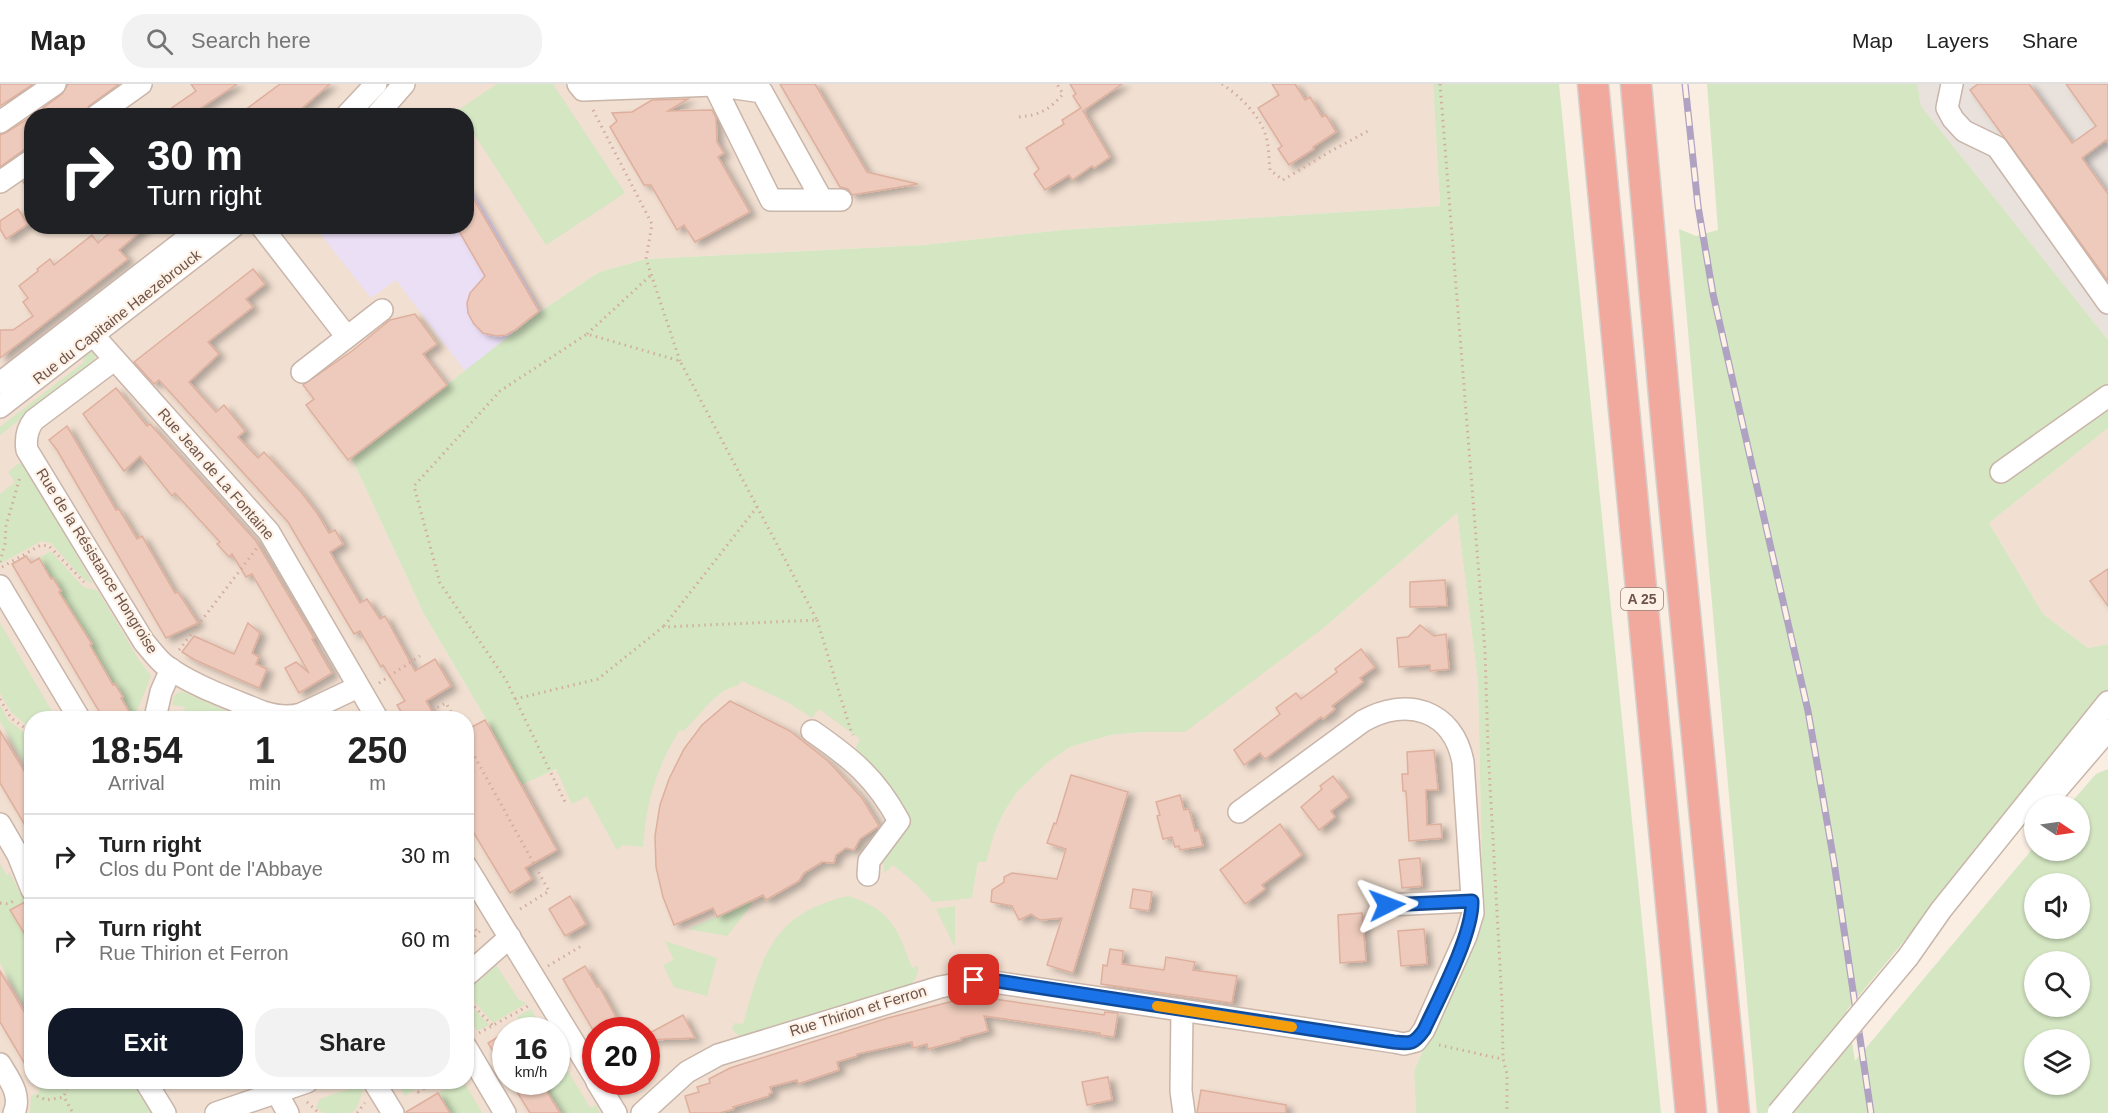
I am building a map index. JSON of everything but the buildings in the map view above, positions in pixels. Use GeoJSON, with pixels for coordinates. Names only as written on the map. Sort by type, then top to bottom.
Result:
{"type":"FeatureCollection","features":[{"type":"Feature","properties":{"kind":"highway","name":"A 25"},"geometry":{"type":"LineString","coordinates":[[1593,84],[1691,1113]]}},
{"type":"Feature","properties":{"kind":"highway","name":"A 25"},"geometry":{"type":"LineString","coordinates":[[1636,84],[1734,1113]]}},
{"type":"Feature","properties":{"kind":"street"},"geometry":{"type":"LineString","coordinates":[[0,122],[55,84]]}},
{"type":"Feature","properties":{"kind":"street"},"geometry":{"type":"LineString","coordinates":[[107,108],[141,84]]}},
{"type":"Feature","properties":{"kind":"street"},"geometry":{"type":"LineString","coordinates":[[1952,84],[1947,108],[1953,119],[1964,131],[1997,147],[2108,303]]}},
{"type":"Feature","properties":{"kind":"street"},"geometry":{"type":"LineString","coordinates":[[581,87],[714,85],[762,92],[831,200],[771,200],[714,85]]}},
{"type":"Feature","properties":{"kind":"street"},"geometry":{"type":"LineString","coordinates":[[358,108],[388,87]]}},
{"type":"Feature","properties":{"kind":"street"},"geometry":{"type":"LineString","coordinates":[[379,108],[388,87]]}},
{"type":"Feature","properties":{"kind":"street"},"geometry":{"type":"LineString","coordinates":[[0,182],[24,165]]}},
{"type":"Feature","properties":{"kind":"street","name":"Rue du Capitaine Haezebrouck"},"geometry":{"type":"LineString","coordinates":[[0,383],[193,234]]}},
{"type":"Feature","properties":{"kind":"street","name":"Rue du Capitaine Haezebrouck"},"geometry":{"type":"LineString","coordinates":[[0,407],[224,234]]}},
{"type":"Feature","properties":{"kind":"street"},"geometry":{"type":"LineString","coordinates":[[267,234],[347,337]]}},
{"type":"Feature","properties":{"kind":"street"},"geometry":{"type":"LineString","coordinates":[[302,372],[382,310]]}},
{"type":"Feature","properties":{"kind":"street","name":"Rue Jean de La Fontaine"},"geometry":{"type":"LineString","coordinates":[[93,335],[269,532],[373,711]]}},
{"type":"Feature","properties":{"kind":"street"},"geometry":{"type":"LineString","coordinates":[[27,450],[27,434],[34,420],[114,360]]}},
{"type":"Feature","properties":{"kind":"street"},"geometry":{"type":"LineString","coordinates":[[2001,472],[2108,396]]}},
{"type":"Feature","properties":{"kind":"street","name":"Rue de la Résistance Hongroise"},"geometry":{"type":"LineString","coordinates":[[27,450],[144,642],[169,668],[261,711]]}},
{"type":"Feature","properties":{"kind":"street"},"geometry":{"type":"LineString","coordinates":[[0,586],[75,711]]}},
{"type":"Feature","properties":{"kind":"street"},"geometry":{"type":"LineString","coordinates":[[157,711],[169,668]]}},
{"type":"Feature","properties":{"kind":"street","name":"Rue de la Résistance Hongroise"},"geometry":{"type":"LineString","coordinates":[[308,711],[360,690]]}},
{"type":"Feature","properties":{"kind":"street"},"geometry":{"type":"LineString","coordinates":[[1908,957],[1941,910],[2107,704]]}},
{"type":"Feature","properties":{"kind":"street"},"geometry":{"type":"LineString","coordinates":[[1239,812],[1373,715],[1400,709],[1429,713],[1449,728],[1459,743],[1461,751],[1473,914],[1466,936],[1424,1030],[1416,1041]]}},
{"type":"Feature","properties":{"kind":"street"},"geometry":{"type":"LineString","coordinates":[[2052,795],[2108,730]]}},
{"type":"Feature","properties":{"kind":"street"},"geometry":{"type":"LineString","coordinates":[[812,731],[851,759],[868,776],[889,802],[898,821],[869,861],[868,875]]}},
{"type":"Feature","properties":{"kind":"street"},"geometry":{"type":"LineString","coordinates":[[0,824],[24,870]]}},
{"type":"Feature","properties":{"kind":"street"},"geometry":{"type":"LineString","coordinates":[[1778,1113],[1908,957],[2024,828]]}},
{"type":"Feature","properties":{"kind":"street"},"geometry":{"type":"LineString","coordinates":[[474,880],[582,1057]]}},
{"type":"Feature","properties":{"kind":"street"},"geometry":{"type":"LineString","coordinates":[[1387,905],[1472,901]]}},
{"type":"Feature","properties":{"kind":"street"},"geometry":{"type":"LineString","coordinates":[[474,967],[505,930]]}},
{"type":"Feature","properties":{"kind":"street","name":"Rue Thirion et Ferron"},"geometry":{"type":"LineString","coordinates":[[642,1113],[687,1072],[718,1055],[940,987],[968,981],[991,980],[1404,1044],[1416,1041]]}},
{"type":"Feature","properties":{"kind":"street"},"geometry":{"type":"LineString","coordinates":[[1182,1010],[1181,1091],[1184,1113]]}},
{"type":"Feature","properties":{"kind":"street"},"geometry":{"type":"LineString","coordinates":[[474,1047],[505,1113]]}},
{"type":"Feature","properties":{"kind":"street"},"geometry":{"type":"LineString","coordinates":[[0,1064],[15,1103]]}},
{"type":"Feature","properties":{"kind":"street"},"geometry":{"type":"LineString","coordinates":[[150,1089],[165,1113]]}},
{"type":"Feature","properties":{"kind":"street"},"geometry":{"type":"LineString","coordinates":[[216,1113],[288,1089]]}},
{"type":"Feature","properties":{"kind":"street"},"geometry":{"type":"LineString","coordinates":[[378,1089],[393,1113]]}},
{"type":"Feature","properties":{"kind":"street"},"geometry":{"type":"LineString","coordinates":[[277,1093],[288,1113]]}},
{"type":"Feature","properties":{"kind":"street"},"geometry":{"type":"LineString","coordinates":[[605,1095],[616,1113]]}},
{"type":"Feature","properties":{"kind":"path"},"geometry":{"type":"LineString","coordinates":[[1019,117],[1034,116],[1052,106],[1063,94],[1057,84]]}},
{"type":"Feature","properties":{"kind":"path"},"geometry":{"type":"LineString","coordinates":[[1222,84],[1241,97],[1262,127],[1267,138],[1270,170],[1283,180],[1368,131]]}},
{"type":"Feature","properties":{"kind":"path"},"geometry":{"type":"LineString","coordinates":[[1440,84],[1485,651],[1503,1059],[1507,1074],[1507,1113]]}},
{"type":"Feature","properties":{"kind":"path"},"geometry":{"type":"LineString","coordinates":[[581,87],[652,224],[646,259],[680,361],[817,620],[850,731],[857,740]]}},
{"type":"Feature","properties":{"kind":"path"},"geometry":{"type":"LineString","coordinates":[[566,804],[506,680],[440,583],[414,486],[500,391],[587,333],[651,275]]}},
{"type":"Feature","properties":{"kind":"path"},"geometry":{"type":"LineString","coordinates":[[587,333],[680,361]]}},
{"type":"Feature","properties":{"kind":"path"},"geometry":{"type":"LineString","coordinates":[[0,562],[5,544],[6,526],[27,450]]}},
{"type":"Feature","properties":{"kind":"path"},"geometry":{"type":"LineString","coordinates":[[515,699],[598,679],[663,627],[757,507]]}},
{"type":"Feature","properties":{"kind":"path"},"geometry":{"type":"LineString","coordinates":[[169,668],[269,532]]}},
{"type":"Feature","properties":{"kind":"path"},"geometry":{"type":"LineString","coordinates":[[0,568],[41,545],[49,546],[82,581],[90,585]]}},
{"type":"Feature","properties":{"kind":"path"},"geometry":{"type":"LineString","coordinates":[[663,627],[817,620]]}},
{"type":"Feature","properties":{"kind":"path"},"geometry":{"type":"LineString","coordinates":[[360,690],[420,656]]}},
{"type":"Feature","properties":{"kind":"path"},"geometry":{"type":"LineString","coordinates":[[0,699],[11,718],[24,728]]}},
{"type":"Feature","properties":{"kind":"path"},"geometry":{"type":"LineString","coordinates":[[430,711],[446,703],[450,711]]}},
{"type":"Feature","properties":{"kind":"path"},"geometry":{"type":"LineString","coordinates":[[474,755],[549,891],[505,930]]}},
{"type":"Feature","properties":{"kind":"path"},"geometry":{"type":"LineString","coordinates":[[474,927],[478,933]]}},
{"type":"Feature","properties":{"kind":"path"},"geometry":{"type":"LineString","coordinates":[[533,976],[582,945]]}},
{"type":"Feature","properties":{"kind":"path"},"geometry":{"type":"LineString","coordinates":[[509,1017],[545,996]]}},
{"type":"Feature","properties":{"kind":"path"},"geometry":{"type":"LineString","coordinates":[[474,1007],[492,1025]]}},
{"type":"Feature","properties":{"kind":"path"},"geometry":{"type":"LineString","coordinates":[[474,1039],[492,1027]]}},
{"type":"Feature","properties":{"kind":"path"},"geometry":{"type":"LineString","coordinates":[[1416,1041],[1503,1059]]}},
{"type":"Feature","properties":{"kind":"path"},"geometry":{"type":"LineString","coordinates":[[66,1089],[64,1097],[73,1113]]}},
{"type":"Feature","properties":{"kind":"shaded area"},"geometry":{"type":"Polygon","coordinates":[[[0,84],[1433,84],[1440,206],[1063,230],[923,245],[646,259],[599,272],[541,311],[352,459],[424,614],[486,719],[521,784],[639,735],[719,635],[839,695],[955,899],[972,898],[978,862],[1004,812],[1017,792],[1048,762],[1070,747],[1111,735],[1144,732],[1326,626],[1457,513],[1478,681],[1483,914],[1414,1071],[1416,1113],[0,1113],[0,84]]]}},
{"type":"Feature","properties":{"kind":"shaded area"},"geometry":{"type":"Polygon","coordinates":[[[1917,84],[2108,84],[2108,340],[1921,106],[1917,84]]]}},
{"type":"Feature","properties":{"kind":"shaded area"},"geometry":{"type":"Polygon","coordinates":[[[474,193],[541,311],[465,371],[396,280],[371,298],[321,234],[474,234],[474,193]]]}},
{"type":"Feature","properties":{"kind":"shaded area"},"geometry":{"type":"Polygon","coordinates":[[[2108,428],[2108,644],[2088,648],[2043,614],[1989,523],[2108,428]]]}},
{"type":"Feature","properties":{"kind":"green space"},"geometry":{"type":"Polygon","coordinates":[[[497,84],[553,84],[625,193],[546,245],[474,134],[474,108],[461,108],[497,84]]]}},
{"type":"Feature","properties":{"kind":"green space"},"geometry":{"type":"Polygon","coordinates":[[[1433,84],[1559,84],[1661,1113],[1416,1113],[1414,1071],[1483,914],[1478,682],[1457,513],[1326,626],[1185,732],[1111,735],[1070,747],[1048,762],[1017,792],[1004,812],[994,834],[986,862],[978,862],[972,898],[933,902],[893,865],[884,873],[883,855],[911,824],[899,804],[855,750],[860,739],[819,709],[812,718],[789,703],[742,681],[737,686],[723,691],[685,730],[679,731],[658,773],[647,815],[643,847],[623,845],[617,850],[587,796],[572,804],[556,769],[521,785],[486,719],[424,614],[352,459],[541,311],[599,272],[646,259],[923,245],[1063,230],[1440,206],[1433,84]]]}},
{"type":"Feature","properties":{"kind":"green space"},"geometry":{"type":"Polygon","coordinates":[[[1707,84],[1917,84],[1921,106],[2108,340],[2108,428],[1989,523],[2043,614],[2088,648],[2108,644],[2108,695],[1847,1010],[1855,1061],[2024,859],[2024,861],[2090,861],[2090,795],[2078,795],[2096,774],[2108,769],[2108,1113],[1757,1113],[1679,229],[1696,236],[1718,230],[1707,84]]]}},
{"type":"Feature","properties":{"kind":"green space"},"geometry":{"type":"Polygon","coordinates":[[[90,350],[96,351],[94,361],[0,435],[0,427],[83,363],[85,354],[90,350]]]}},
{"type":"Feature","properties":{"kind":"green space"},"geometry":{"type":"Polygon","coordinates":[[[19,463],[27,467],[93,584],[83,579],[51,543],[41,541],[0,564],[0,494],[15,482],[8,472],[19,463]]]}},
{"type":"Feature","properties":{"kind":"green space"},"geometry":{"type":"Polygon","coordinates":[[[51,551],[83,587],[98,591],[151,676],[137,711],[130,711],[39,558],[51,551]]]}},
{"type":"Feature","properties":{"kind":"green space"},"geometry":{"type":"Polygon","coordinates":[[[0,623],[52,711],[24,711],[24,723],[11,712],[0,693],[0,623]]]}},
{"type":"Feature","properties":{"kind":"green space"},"geometry":{"type":"Polygon","coordinates":[[[181,691],[226,711],[184,711],[185,707],[172,705],[174,696],[181,691]]]}},
{"type":"Feature","properties":{"kind":"green space"},"geometry":{"type":"Polygon","coordinates":[[[0,705],[8,720],[24,733],[24,763],[0,721],[0,705]]]}},
{"type":"Feature","properties":{"kind":"green space"},"geometry":{"type":"Polygon","coordinates":[[[0,864],[7,876],[9,872],[24,900],[24,903],[10,910],[24,934],[24,1006],[0,963],[0,864]]]}},
{"type":"Feature","properties":{"kind":"green space"},"geometry":{"type":"Polygon","coordinates":[[[848,896],[863,901],[884,914],[891,922],[912,968],[918,965],[915,979],[909,987],[740,1037],[732,1029],[734,1023],[743,1024],[764,959],[774,942],[786,927],[802,914],[822,904],[848,896]]]}},
{"type":"Feature","properties":{"kind":"green space"},"geometry":{"type":"Polygon","coordinates":[[[752,901],[727,936],[688,929],[752,901]]]}},
{"type":"Feature","properties":{"kind":"green space"},"geometry":{"type":"Polygon","coordinates":[[[955,906],[955,947],[936,909],[955,906]]]}},
{"type":"Feature","properties":{"kind":"green space"},"geometry":{"type":"Polygon","coordinates":[[[665,941],[717,958],[707,996],[674,987],[663,965],[674,960],[665,941]]]}},
{"type":"Feature","properties":{"kind":"green space"},"geometry":{"type":"Polygon","coordinates":[[[496,965],[519,1000],[527,1003],[503,1017],[492,1017],[492,1022],[474,1001],[474,985],[496,965]]]}},
{"type":"Feature","properties":{"kind":"green space"},"geometry":{"type":"Polygon","coordinates":[[[474,1009],[489,1025],[477,1031],[474,1026],[474,1009]]]}},
{"type":"Feature","properties":{"kind":"green space"},"geometry":{"type":"Polygon","coordinates":[[[531,1009],[536,1017],[518,1017],[531,1009]]]}},
{"type":"Feature","properties":{"kind":"green space"},"geometry":{"type":"Polygon","coordinates":[[[570,1075],[590,1108],[596,1105],[600,1113],[562,1113],[556,1102],[554,1103],[549,1095],[570,1095],[570,1075]]]}},
{"type":"Feature","properties":{"kind":"green space"},"geometry":{"type":"Polygon","coordinates":[[[38,1089],[139,1089],[154,1113],[30,1113],[31,1096],[40,1092],[38,1089]]]}},
{"type":"Feature","properties":{"kind":"green space"},"geometry":{"type":"Polygon","coordinates":[[[348,1089],[363,1089],[355,1110],[350,1113],[323,1113],[316,1107],[320,1099],[348,1089]]]}},
{"type":"Feature","properties":{"kind":"green space"},"geometry":{"type":"Polygon","coordinates":[[[400,1089],[413,1089],[414,1090],[405,1096],[400,1089]]]}},
{"type":"Feature","properties":{"kind":"green space"},"geometry":{"type":"Polygon","coordinates":[[[446,1089],[468,1089],[482,1113],[450,1113],[438,1093],[446,1089]]]}},
{"type":"Feature","properties":{"kind":"railway"},"geometry":{"type":"LineString","coordinates":[[1685,84],[1698,206],[1713,294],[1808,711],[1834,862],[1871,1113]]}},
{"type":"Feature","properties":{"kind":"slow traffic"},"geometry":{"type":"LineString","coordinates":[[1157,1006],[1292,1027]]}},
{"type":"Feature","properties":{"kind":"route"},"geometry":{"type":"LineString","coordinates":[[974,980],[991,980],[1404,1044],[1412,1043],[1424,1030],[1466,936],[1473,914],[1472,901],[1387,905]]}}]}
